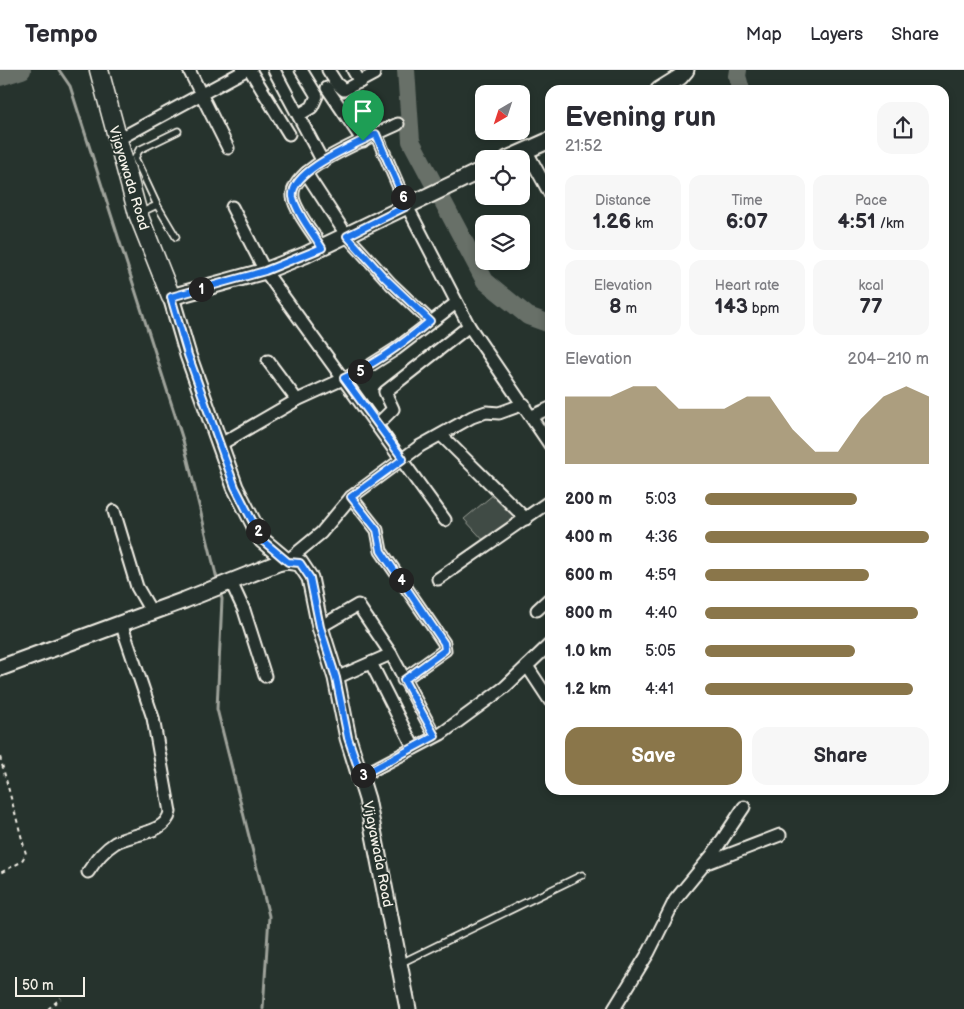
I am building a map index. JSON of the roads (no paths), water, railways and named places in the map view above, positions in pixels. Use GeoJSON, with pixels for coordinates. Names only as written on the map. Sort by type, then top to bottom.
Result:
{"type":"FeatureCollection","features":[{"type":"Feature","properties":{"kind":"main road","name":"Vijayawada Road"},"geometry":{"type":"LineString","coordinates":[[99,70],[138,214],[171,297],[188,355],[235,487],[262,540],[288,562],[300,563],[307,573],[320,627],[336,678],[348,738],[361,776],[408,1009]]}},
{"type":"Feature","properties":{"kind":"main road"},"geometry":{"type":"LineString","coordinates":[[668,85],[680,77],[686,70]]}},
{"type":"Feature","properties":{"kind":"main road"},"geometry":{"type":"LineString","coordinates":[[526,150],[545,142]]}},
{"type":"Feature","properties":{"kind":"main road"},"geometry":{"type":"LineString","coordinates":[[171,297],[265,271],[322,248],[475,173]]}},
{"type":"Feature","properties":{"kind":"main road"},"geometry":{"type":"LineString","coordinates":[[0,668],[278,563],[288,562]]}},
{"type":"Feature","properties":{"kind":"street"},"geometry":{"type":"LineString","coordinates":[[189,70],[199,94],[228,148]]}},
{"type":"Feature","properties":{"kind":"street"},"geometry":{"type":"LineString","coordinates":[[117,140],[246,70]]}},
{"type":"Feature","properties":{"kind":"street"},"geometry":{"type":"LineString","coordinates":[[250,70],[289,134]]}},
{"type":"Feature","properties":{"kind":"street"},"geometry":{"type":"LineString","coordinates":[[274,70],[323,162]]}},
{"type":"Feature","properties":{"kind":"street"},"geometry":{"type":"LineString","coordinates":[[301,70],[326,88],[363,141]]}},
{"type":"Feature","properties":{"kind":"street"},"geometry":{"type":"LineString","coordinates":[[299,115],[312,107],[326,88],[328,70]]}},
{"type":"Feature","properties":{"kind":"street"},"geometry":{"type":"LineString","coordinates":[[353,70],[360,82]]}},
{"type":"Feature","properties":{"kind":"street"},"geometry":{"type":"LineString","coordinates":[[326,88],[344,90],[374,74]]}},
{"type":"Feature","properties":{"kind":"street"},"geometry":{"type":"LineString","coordinates":[[322,248],[293,196],[294,188],[306,174],[323,162],[398,124]]}},
{"type":"Feature","properties":{"kind":"street"},"geometry":{"type":"LineString","coordinates":[[376,134],[407,206],[468,326],[524,404],[545,437]]}},
{"type":"Feature","properties":{"kind":"street"},"geometry":{"type":"LineString","coordinates":[[530,157],[545,185]]}},
{"type":"Feature","properties":{"kind":"street"},"geometry":{"type":"LineString","coordinates":[[306,174],[347,236],[384,277],[430,321]]}},
{"type":"Feature","properties":{"kind":"street"},"geometry":{"type":"LineString","coordinates":[[232,207],[265,271],[403,459],[445,520]]}},
{"type":"Feature","properties":{"kind":"street"},"geometry":{"type":"LineString","coordinates":[[221,444],[297,400],[363,370],[396,349],[430,321],[456,303]]}},
{"type":"Feature","properties":{"kind":"street"},"geometry":{"type":"LineString","coordinates":[[377,425],[394,409],[385,392],[468,326]]}},
{"type":"Feature","properties":{"kind":"street"},"geometry":{"type":"LineString","coordinates":[[268,362],[297,400]]}},
{"type":"Feature","properties":{"kind":"street"},"geometry":{"type":"LineString","coordinates":[[288,562],[322,533],[351,497],[403,459],[441,435],[486,412],[499,414],[524,404]]}},
{"type":"Feature","properties":{"kind":"street"},"geometry":{"type":"LineString","coordinates":[[532,416],[545,410]]}},
{"type":"Feature","properties":{"kind":"street"},"geometry":{"type":"LineString","coordinates":[[441,435],[526,518]]}},
{"type":"Feature","properties":{"kind":"street"},"geometry":{"type":"LineString","coordinates":[[351,497],[377,530],[381,551],[444,643],[445,650],[404,680]]}},
{"type":"Feature","properties":{"kind":"street"},"geometry":{"type":"LineString","coordinates":[[438,579],[459,562],[545,505]]}},
{"type":"Feature","properties":{"kind":"street"},"geometry":{"type":"LineString","coordinates":[[114,511],[137,587],[152,612]]}},
{"type":"Feature","properties":{"kind":"street"},"geometry":{"type":"LineString","coordinates":[[229,583],[244,610],[265,676]]}},
{"type":"Feature","properties":{"kind":"street"},"geometry":{"type":"LineString","coordinates":[[537,610],[545,603]]}},
{"type":"Feature","properties":{"kind":"street"},"geometry":{"type":"LineString","coordinates":[[320,627],[358,605],[391,654],[435,736]]}},
{"type":"Feature","properties":{"kind":"street"},"geometry":{"type":"LineString","coordinates":[[88,872],[114,843],[128,836],[160,828],[169,818],[170,812],[153,718],[122,623]]}},
{"type":"Feature","properties":{"kind":"street"},"geometry":{"type":"LineString","coordinates":[[361,776],[435,736],[485,703],[545,649]]}},
{"type":"Feature","properties":{"kind":"street"},"geometry":{"type":"LineString","coordinates":[[336,678],[391,654]]}},
{"type":"Feature","properties":{"kind":"street"},"geometry":{"type":"LineString","coordinates":[[371,663],[414,748]]}},
{"type":"Feature","properties":{"kind":"street"},"geometry":{"type":"LineString","coordinates":[[527,666],[545,693]]}},
{"type":"Feature","properties":{"kind":"street"},"geometry":{"type":"LineString","coordinates":[[614,1009],[650,952],[674,900],[705,864],[744,807]]}},
{"type":"Feature","properties":{"kind":"street"},"geometry":{"type":"LineString","coordinates":[[705,864],[780,835]]}},
{"type":"Feature","properties":{"kind":"lane"},"geometry":{"type":"LineString","coordinates":[[176,237],[157,205],[134,158],[139,150],[178,131]]}},
{"type":"Feature","properties":{"kind":"lane"},"geometry":{"type":"LineString","coordinates":[[138,214],[157,205]]}},
{"type":"Feature","properties":{"kind":"lane"},"geometry":{"type":"LineString","coordinates":[[399,964],[582,875]]}},
{"type":"Feature","properties":{"kind":"waterway"},"geometry":{"type":"LineString","coordinates":[[0,77],[22,70]]}},
{"type":"Feature","properties":{"kind":"waterway"},"geometry":{"type":"LineString","coordinates":[[59,70],[70,86],[183,440],[218,583]]}},
{"type":"Feature","properties":{"kind":"waterway"},"geometry":{"type":"LineString","coordinates":[[406,70],[411,141],[485,281],[528,316],[545,322]]}},
{"type":"Feature","properties":{"kind":"waterway"},"geometry":{"type":"LineString","coordinates":[[738,70],[737,76],[740,85]]}},
{"type":"Feature","properties":{"kind":"waterway"},"geometry":{"type":"LineString","coordinates":[[220,592],[222,599],[217,709],[269,916],[263,1009]]}}]}
